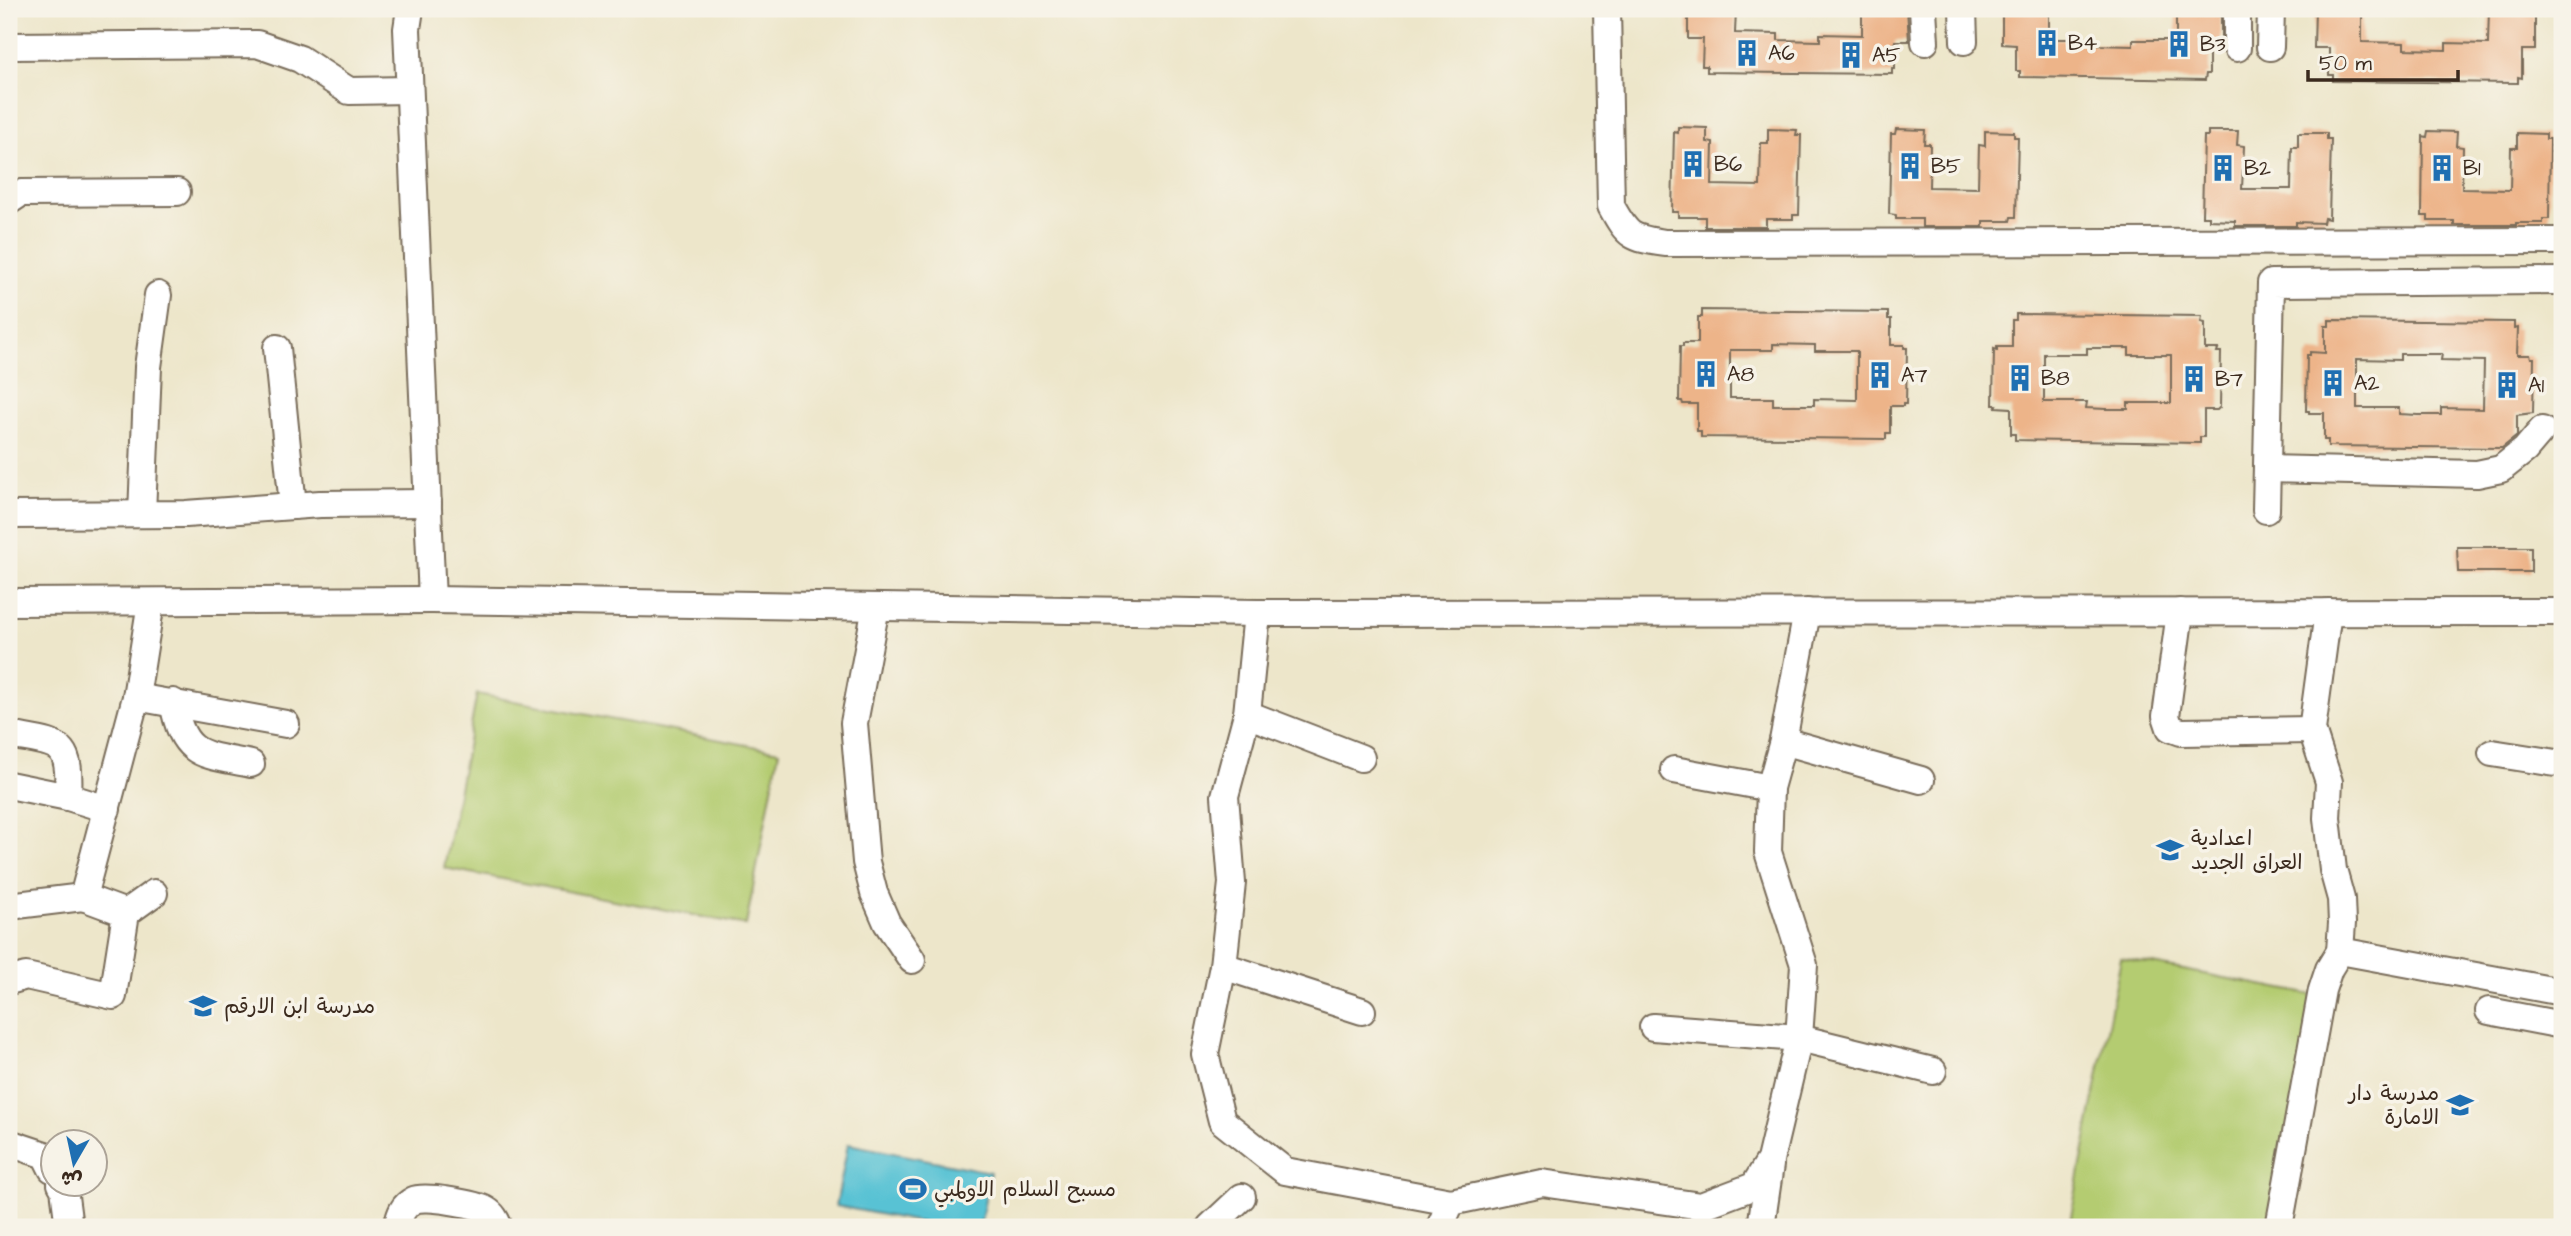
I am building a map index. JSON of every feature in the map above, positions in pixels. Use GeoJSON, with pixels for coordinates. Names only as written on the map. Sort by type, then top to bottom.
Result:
{"type":"FeatureCollection","features":[{"type":"Feature","properties":{"kind":"street"},"geometry":{"type":"LineString","coordinates":[[410,9],[407,29],[432,600]]}},
{"type":"Feature","properties":{"kind":"street"},"geometry":{"type":"LineString","coordinates":[[1607,9],[1611,206],[1622,227],[1636,239],[1665,243],[2562,241]]}},
{"type":"Feature","properties":{"kind":"street"},"geometry":{"type":"LineString","coordinates":[[1923,9],[1925,42]]}},
{"type":"Feature","properties":{"kind":"street"},"geometry":{"type":"LineString","coordinates":[[1963,9],[1964,41]]}},
{"type":"Feature","properties":{"kind":"street"},"geometry":{"type":"LineString","coordinates":[[2237,48],[2238,9]]}},
{"type":"Feature","properties":{"kind":"street"},"geometry":{"type":"LineString","coordinates":[[2270,47],[2271,9]]}},
{"type":"Feature","properties":{"kind":"street"},"geometry":{"type":"LineString","coordinates":[[9,46],[257,44],[300,59],[349,91],[410,90]]}},
{"type":"Feature","properties":{"kind":"street"},"geometry":{"type":"LineString","coordinates":[[9,201],[21,193],[177,192]]}},
{"type":"Feature","properties":{"kind":"street"},"geometry":{"type":"LineString","coordinates":[[2266,510],[2271,283],[2562,281]]}},
{"type":"Feature","properties":{"kind":"street"},"geometry":{"type":"LineString","coordinates":[[142,514],[148,367],[158,295]]}},
{"type":"Feature","properties":{"kind":"street"},"geometry":{"type":"LineString","coordinates":[[277,348],[293,506]]}},
{"type":"Feature","properties":{"kind":"street"},"geometry":{"type":"LineString","coordinates":[[2267,469],[2477,474],[2501,469],[2525,450],[2542,430]]}},
{"type":"Feature","properties":{"kind":"street"},"geometry":{"type":"LineString","coordinates":[[9,515],[186,514],[293,506],[428,503]]}},
{"type":"Feature","properties":{"kind":"street"},"geometry":{"type":"LineString","coordinates":[[9,602],[432,600],[1257,613],[2562,612]]}},
{"type":"Feature","properties":{"kind":"street"},"geometry":{"type":"LineString","coordinates":[[83,897],[136,697],[151,601]]}},
{"type":"Feature","properties":{"kind":"street"},"geometry":{"type":"LineString","coordinates":[[876,607],[854,723],[866,862],[874,893],[887,923],[912,960]]}},
{"type":"Feature","properties":{"kind":"street"},"geometry":{"type":"LineString","coordinates":[[1761,1227],[1773,1150],[1798,1038],[1804,965],[1768,852],[1770,788],[1783,741],[1807,612]]}},
{"type":"Feature","properties":{"kind":"street"},"geometry":{"type":"LineString","coordinates":[[2180,612],[2166,716],[2170,728],[2181,732],[2312,730]]}},
{"type":"Feature","properties":{"kind":"street"},"geometry":{"type":"LineString","coordinates":[[2279,1227],[2322,990],[2329,969],[2340,951],[2341,899],[2333,870],[2327,818],[2329,782],[2312,730],[2328,612]]}},
{"type":"Feature","properties":{"kind":"street"},"geometry":{"type":"LineString","coordinates":[[1257,613],[1247,714],[1225,796],[1232,883],[1223,966],[1205,1054],[1222,1122],[1285,1171],[1451,1202],[1542,1183],[1701,1206],[1754,1186],[1773,1150]]}},
{"type":"Feature","properties":{"kind":"street"},"geometry":{"type":"LineString","coordinates":[[136,697],[286,724]]}},
{"type":"Feature","properties":{"kind":"street"},"geometry":{"type":"LineString","coordinates":[[173,702],[183,736],[200,754],[251,764]]}},
{"type":"Feature","properties":{"kind":"street"},"geometry":{"type":"LineString","coordinates":[[1247,714],[1361,758]]}},
{"type":"Feature","properties":{"kind":"street"},"geometry":{"type":"LineString","coordinates":[[9,735],[55,744],[66,754],[69,768],[68,796]]}},
{"type":"Feature","properties":{"kind":"street"},"geometry":{"type":"LineString","coordinates":[[1783,741],[1921,780]]}},
{"type":"Feature","properties":{"kind":"street"},"geometry":{"type":"LineString","coordinates":[[2492,753],[2562,764]]}},
{"type":"Feature","properties":{"kind":"street"},"geometry":{"type":"LineString","coordinates":[[1674,769],[1770,788]]}},
{"type":"Feature","properties":{"kind":"street"},"geometry":{"type":"LineString","coordinates":[[9,785],[68,796],[107,809]]}},
{"type":"Feature","properties":{"kind":"street"},"geometry":{"type":"LineString","coordinates":[[9,981],[26,976],[113,996],[127,913],[154,894]]}},
{"type":"Feature","properties":{"kind":"street"},"geometry":{"type":"LineString","coordinates":[[9,906],[83,897],[127,913]]}},
{"type":"Feature","properties":{"kind":"street"},"geometry":{"type":"LineString","coordinates":[[2340,951],[2562,992]]}},
{"type":"Feature","properties":{"kind":"street"},"geometry":{"type":"LineString","coordinates":[[1223,966],[1362,1011]]}},
{"type":"Feature","properties":{"kind":"street"},"geometry":{"type":"LineString","coordinates":[[2489,1012],[2562,1025]]}},
{"type":"Feature","properties":{"kind":"street"},"geometry":{"type":"LineString","coordinates":[[1653,1027],[1798,1038],[1933,1071]]}},
{"type":"Feature","properties":{"kind":"street"},"geometry":{"type":"LineString","coordinates":[[9,1143],[38,1153]]}},
{"type":"Feature","properties":{"kind":"street"},"geometry":{"type":"LineString","coordinates":[[1210,1227],[1242,1197]]}},
{"type":"Feature","properties":{"kind":"street"},"geometry":{"type":"LineString","coordinates":[[65,1198],[69,1227]]}},
{"type":"Feature","properties":{"kind":"street"},"geometry":{"type":"LineString","coordinates":[[397,1227],[401,1211],[415,1199],[452,1215],[483,1208],[496,1219],[499,1227]]}},
{"type":"Feature","properties":{"kind":"street"},"geometry":{"type":"LineString","coordinates":[[1440,1227],[1451,1202]]}},
{"type":"Feature","properties":{"kind":"green space"},"geometry":{"type":"Polygon","coordinates":[[[477,694],[779,751],[746,925],[444,868],[477,694]]]}},
{"type":"Feature","properties":{"kind":"green space"},"geometry":{"type":"Polygon","coordinates":[[[2121,958],[2318,996],[2273,1227],[2069,1227],[2121,958]]]}},
{"type":"Feature","properties":{"kind":"water","name":"مسبح السلام الاولمبي"},"geometry":{"type":"Polygon","coordinates":[[[848,1144],[990,1172],[980,1227],[946,1227],[836,1206],[848,1144]]]}},
{"type":"Feature","properties":{"kind":"building"},"geometry":{"type":"Polygon","coordinates":[[[1688,9],[1736,9],[1735,33],[1778,34],[1778,40],[1820,41],[1820,34],[1862,35],[1862,9],[1907,9],[1909,41],[1895,41],[1895,69],[1892,68],[1892,74],[1707,72],[1707,66],[1702,66],[1703,39],[1688,39],[1688,9]]]}},
{"type":"Feature","properties":{"kind":"building"},"geometry":{"type":"Polygon","coordinates":[[[2002,9],[2049,9],[2049,39],[2092,39],[2092,45],[2133,46],[2133,40],[2176,40],[2176,9],[2221,9],[2221,47],[2209,47],[2209,74],[2206,74],[2205,80],[2020,77],[2020,71],[2016,71],[2016,45],[2002,44],[2002,9]]]}},
{"type":"Feature","properties":{"kind":"building"},"geometry":{"type":"Polygon","coordinates":[[[2315,9],[2362,9],[2362,42],[2404,43],[2404,49],[2446,50],[2446,43],[2488,44],[2489,9],[2535,9],[2535,50],[2522,50],[2522,78],[2518,77],[2518,83],[2333,81],[2333,75],[2329,75],[2329,48],[2314,48],[2315,9]]]}},
{"type":"Feature","properties":{"kind":"building","name":"B6"},"geometry":{"type":"Polygon","coordinates":[[[1678,127],[1707,128],[1707,142],[1713,143],[1712,185],[1760,186],[1761,143],[1768,143],[1768,129],[1797,130],[1796,135],[1801,135],[1799,215],[1793,215],[1793,219],[1766,219],[1766,227],[1705,227],[1705,217],[1678,217],[1678,212],[1672,212],[1674,132],[1678,133],[1678,127]]]}},
{"type":"Feature","properties":{"kind":"building","name":"B5"},"geometry":{"type":"Polygon","coordinates":[[[1896,129],[1925,130],[1924,144],[1930,144],[1929,187],[1978,188],[1979,145],[1985,146],[1985,131],[2014,132],[2014,137],[2018,137],[2016,217],[2011,217],[2010,221],[1983,221],[1983,227],[1922,227],[1922,219],[1896,219],[1896,215],[1889,214],[1891,134],[1895,134],[1896,129]]]}},
{"type":"Feature","properties":{"kind":"building","name":"B2"},"geometry":{"type":"Polygon","coordinates":[[[2208,131],[2238,131],[2237,145],[2244,146],[2242,189],[2291,189],[2292,147],[2298,147],[2298,133],[2327,133],[2327,139],[2331,139],[2329,219],[2324,218],[2323,223],[2296,222],[2296,226],[2235,226],[2235,221],[2209,220],[2209,216],[2202,216],[2204,136],[2208,136],[2208,131]]]}},
{"type":"Feature","properties":{"kind":"building","name":"B1"},"geometry":{"type":"Polygon","coordinates":[[[2428,131],[2457,132],[2456,146],[2463,147],[2462,189],[2510,190],[2511,148],[2517,148],[2517,133],[2546,134],[2546,139],[2550,139],[2549,219],[2543,219],[2543,223],[2516,225],[2454,225],[2454,221],[2428,221],[2428,216],[2422,216],[2423,136],[2427,137],[2428,131]]]}},
{"type":"Feature","properties":{"kind":"building"},"geometry":{"type":"Polygon","coordinates":[[[1702,310],[1888,312],[1888,319],[1891,319],[1891,345],[1904,345],[1904,348],[1907,348],[1906,404],[1890,406],[1890,433],[1886,433],[1886,439],[1701,437],[1701,431],[1697,431],[1697,404],[1683,404],[1679,401],[1680,346],[1683,346],[1683,343],[1698,343],[1698,317],[1702,317],[1702,310]],[[1773,344],[1773,350],[1730,350],[1730,398],[1773,398],[1773,405],[1814,405],[1814,399],[1857,400],[1857,351],[1815,351],[1815,345],[1773,344]]]}},
{"type":"Feature","properties":{"kind":"building"},"geometry":{"type":"Polygon","coordinates":[[[2016,314],[2202,316],[2201,322],[2205,323],[2205,349],[2218,349],[2217,352],[2221,352],[2220,407],[2217,410],[2204,410],[2204,437],[2200,437],[2200,443],[2015,440],[2015,434],[2011,434],[2011,408],[1993,405],[1994,349],[2012,347],[2012,320],[2016,320],[2016,314]],[[2087,348],[2087,354],[2044,354],[2044,402],[2087,402],[2086,408],[2106,409],[2128,409],[2128,403],[2171,403],[2171,355],[2129,355],[2129,348],[2087,348]]]}},
{"type":"Feature","properties":{"kind":"building"},"geometry":{"type":"Polygon","coordinates":[[[2329,320],[2514,322],[2514,329],[2518,328],[2517,355],[2530,355],[2534,358],[2533,413],[2517,415],[2517,436],[2502,448],[2328,446],[2328,440],[2324,440],[2324,413],[2306,411],[2307,355],[2310,355],[2310,352],[2325,353],[2325,326],[2329,326],[2329,320]],[[2400,354],[2400,360],[2357,359],[2357,408],[2399,408],[2399,414],[2418,415],[2441,415],[2441,408],[2483,409],[2484,361],[2441,360],[2442,354],[2400,354]]]}},
{"type":"Feature","properties":{"kind":"building"},"geometry":{"type":"Polygon","coordinates":[[[2457,547],[2531,547],[2531,572],[2458,572],[2457,547]]]}},
{"type":"Feature","properties":{"kind":"place","name":"B4"},"geometry":{"type":"Point","coordinates":[2047,43]}},
{"type":"Feature","properties":{"kind":"place","name":"B3"},"geometry":{"type":"Point","coordinates":[2179,44]}},
{"type":"Feature","properties":{"kind":"place","name":"A6"},"geometry":{"type":"Point","coordinates":[1747,53]}},
{"type":"Feature","properties":{"kind":"place","name":"A5"},"geometry":{"type":"Point","coordinates":[1851,55]}},
{"type":"Feature","properties":{"kind":"place","name":"B6"},"geometry":{"type":"Point","coordinates":[1693,164]}},
{"type":"Feature","properties":{"kind":"place","name":"B5"},"geometry":{"type":"Point","coordinates":[1910,166]}},
{"type":"Feature","properties":{"kind":"place","name":"B2"},"geometry":{"type":"Point","coordinates":[2223,168]}},
{"type":"Feature","properties":{"kind":"place","name":"B1"},"geometry":{"type":"Point","coordinates":[2442,168]}},
{"type":"Feature","properties":{"kind":"place","name":"A8"},"geometry":{"type":"Point","coordinates":[1706,374]}},
{"type":"Feature","properties":{"kind":"place","name":"A7"},"geometry":{"type":"Point","coordinates":[1880,375]}},
{"type":"Feature","properties":{"kind":"place","name":"B8"},"geometry":{"type":"Point","coordinates":[2020,378]}},
{"type":"Feature","properties":{"kind":"place","name":"B7"},"geometry":{"type":"Point","coordinates":[2194,379]}},
{"type":"Feature","properties":{"kind":"place","name":"A2"},"geometry":{"type":"Point","coordinates":[2333,383]}},
{"type":"Feature","properties":{"kind":"place","name":"A1"},"geometry":{"type":"Point","coordinates":[2507,385]}},
{"type":"Feature","properties":{"kind":"place","name":"اعدادية العراق الجديد"},"geometry":{"type":"Point","coordinates":[2170,850]}},
{"type":"Feature","properties":{"kind":"place","name":"مدرسة ابن الارقم"},"geometry":{"type":"Point","coordinates":[203,1006]}},
{"type":"Feature","properties":{"kind":"place","name":"مدرسة دار الامارة"},"geometry":{"type":"Point","coordinates":[2460,1105]}},
{"type":"Feature","properties":{"kind":"place","name":"مسبح السلام الاولمبي"},"geometry":{"type":"Point","coordinates":[913,1189]}}]}
